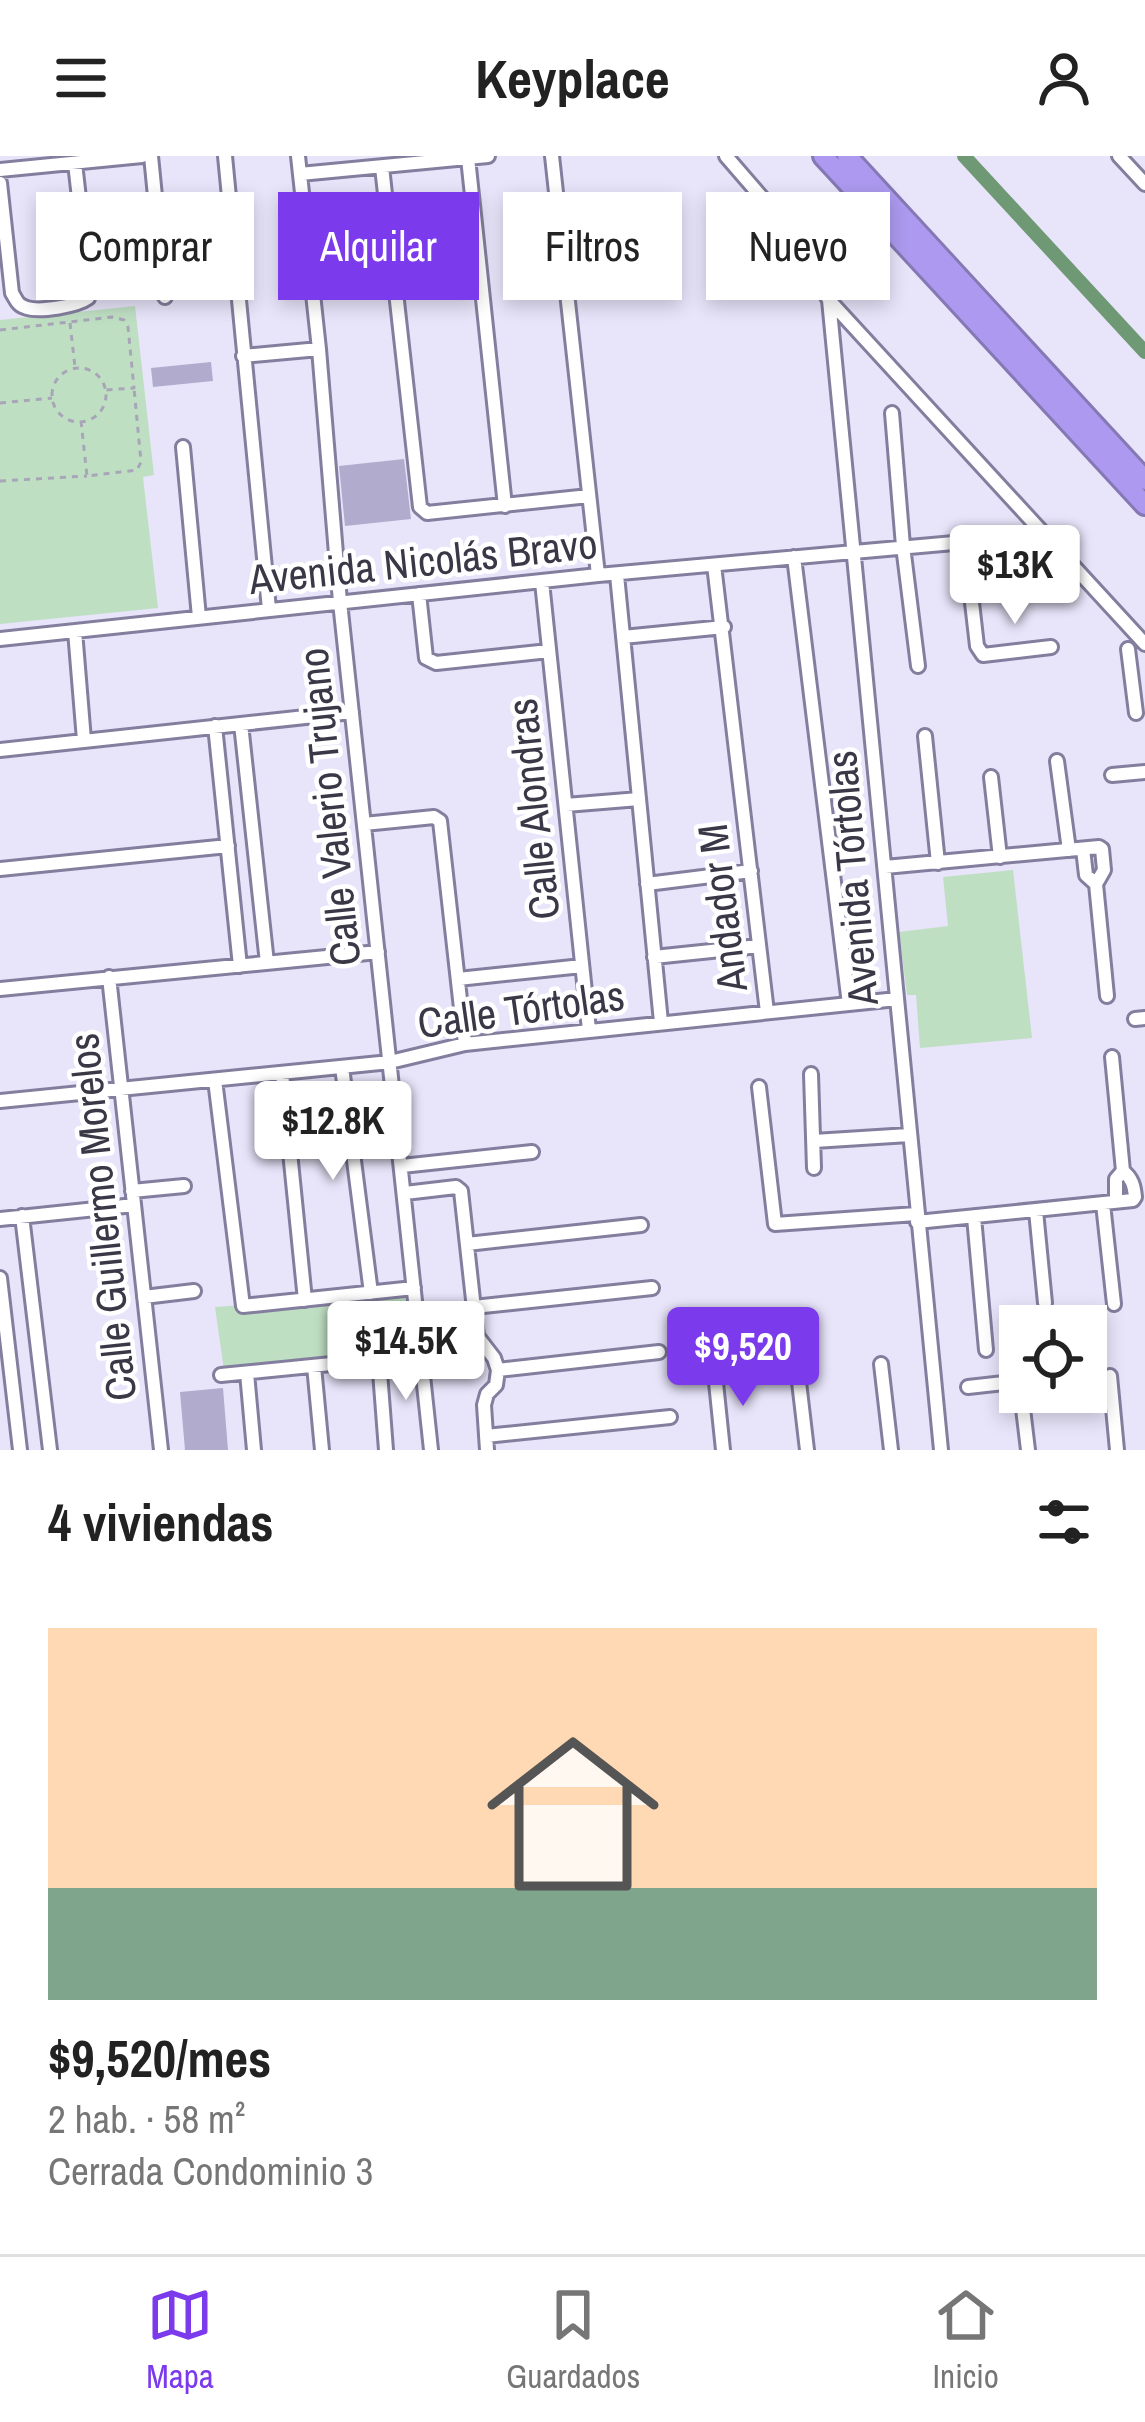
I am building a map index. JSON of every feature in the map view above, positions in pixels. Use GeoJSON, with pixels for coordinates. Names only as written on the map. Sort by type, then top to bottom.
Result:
{"type":"FeatureCollection","features":[{"type":"Feature","properties":{"kind":"highway"},"geometry":{"type":"LineString","coordinates":[[823,156],[1145,505]]}},
{"type":"Feature","properties":{"kind":"highway"},"geometry":{"type":"LineString","coordinates":[[847,156],[1145,480]]}},
{"type":"Feature","properties":{"kind":"street"},"geometry":{"type":"LineString","coordinates":[[0,170],[146,156],[151,192]]}},
{"type":"Feature","properties":{"kind":"street"},"geometry":{"type":"LineString","coordinates":[[225,156],[269,609]]}},
{"type":"Feature","properties":{"kind":"street","name":"Calle Valerio Trujano"},"geometry":{"type":"LineString","coordinates":[[298,156],[340,602],[431,1450]]}},
{"type":"Feature","properties":{"kind":"street"},"geometry":{"type":"LineString","coordinates":[[300,174],[488,156]]}},
{"type":"Feature","properties":{"kind":"street"},"geometry":{"type":"LineString","coordinates":[[552,156],[598,575]]}},
{"type":"Feature","properties":{"kind":"street"},"geometry":{"type":"LineString","coordinates":[[726,156],[757,192]]}},
{"type":"Feature","properties":{"kind":"street"},"geometry":{"type":"LineString","coordinates":[[1120,156],[1145,184]]}},
{"type":"Feature","properties":{"kind":"street"},"geometry":{"type":"LineString","coordinates":[[469,158],[505,506]]}},
{"type":"Feature","properties":{"kind":"street"},"geometry":{"type":"LineString","coordinates":[[0,182],[12,293],[17,302],[29,309],[79,304],[88,298],[89,286],[75,163]]}},
{"type":"Feature","properties":{"kind":"street"},"geometry":{"type":"LineString","coordinates":[[382,166],[420,507],[427,513],[589,496]]}},
{"type":"Feature","properties":{"kind":"street"},"geometry":{"type":"LineString","coordinates":[[829,300],[1145,644]]}},
{"type":"Feature","properties":{"kind":"street","name":"Avenida Tórtolas"},"geometry":{"type":"LineString","coordinates":[[829,300],[941,1450]]}},
{"type":"Feature","properties":{"kind":"street"},"geometry":{"type":"LineString","coordinates":[[243,356],[319,349]]}},
{"type":"Feature","properties":{"kind":"street"},"geometry":{"type":"LineString","coordinates":[[892,413],[918,666]]}},
{"type":"Feature","properties":{"kind":"street"},"geometry":{"type":"LineString","coordinates":[[183,447],[199,617]]}},
{"type":"Feature","properties":{"kind":"street","name":"Avenida Nicolás Bravo"},"geometry":{"type":"LineString","coordinates":[[0,639],[598,575],[964,542],[977,646],[983,655],[1052,647]]}},
{"type":"Feature","properties":{"kind":"street"},"geometry":{"type":"LineString","coordinates":[[794,557],[849,1004]]}},
{"type":"Feature","properties":{"kind":"street"},"geometry":{"type":"LineString","coordinates":[[623,637],[724,627],[715,565]]}},
{"type":"Feature","properties":{"kind":"street"},"geometry":{"type":"LineString","coordinates":[[566,806],[639,799],[617,575]]}},
{"type":"Feature","properties":{"kind":"street","name":"Calle Alondras"},"geometry":{"type":"LineString","coordinates":[[542,582],[589,1030]]}},
{"type":"Feature","properties":{"kind":"street"},"geometry":{"type":"LineString","coordinates":[[419,594],[426,658],[436,663],[550,651]]}},
{"type":"Feature","properties":{"kind":"street","name":"Andador M"},"geometry":{"type":"LineString","coordinates":[[724,627],[767,1012]]}},
{"type":"Feature","properties":{"kind":"street"},"geometry":{"type":"LineString","coordinates":[[75,631],[84,740]]}},
{"type":"Feature","properties":{"kind":"street"},"geometry":{"type":"LineString","coordinates":[[1128,649],[1139,686],[1136,712]]}},
{"type":"Feature","properties":{"kind":"street"},"geometry":{"type":"LineString","coordinates":[[0,750],[352,712]]}},
{"type":"Feature","properties":{"kind":"street"},"geometry":{"type":"LineString","coordinates":[[241,724],[267,963]]}},
{"type":"Feature","properties":{"kind":"street"},"geometry":{"type":"LineString","coordinates":[[215,726],[240,966]]}},
{"type":"Feature","properties":{"kind":"street"},"geometry":{"type":"LineString","coordinates":[[925,736],[938,863]]}},
{"type":"Feature","properties":{"kind":"street"},"geometry":{"type":"LineString","coordinates":[[1057,761],[1076,849]]}},
{"type":"Feature","properties":{"kind":"street"},"geometry":{"type":"LineString","coordinates":[[1112,775],[1145,773]]}},
{"type":"Feature","properties":{"kind":"street"},"geometry":{"type":"LineString","coordinates":[[991,777],[1000,856]]}},
{"type":"Feature","properties":{"kind":"street","name":"Calle Tórtolas"},"geometry":{"type":"LineString","coordinates":[[639,799],[661,1022]]}},
{"type":"Feature","properties":{"kind":"street"},"geometry":{"type":"LineString","coordinates":[[364,824],[434,817],[440,821],[466,1044]]}},
{"type":"Feature","properties":{"kind":"street"},"geometry":{"type":"LineString","coordinates":[[0,869],[228,846]]}},
{"type":"Feature","properties":{"kind":"street"},"geometry":{"type":"LineString","coordinates":[[885,867],[1100,847],[1104,870],[1096,884],[1107,996]]}},
{"type":"Feature","properties":{"kind":"street"},"geometry":{"type":"LineString","coordinates":[[647,884],[751,871]]}},
{"type":"Feature","properties":{"kind":"street"},"geometry":{"type":"LineString","coordinates":[[654,957],[759,946]]}},
{"type":"Feature","properties":{"kind":"street"},"geometry":{"type":"LineString","coordinates":[[0,989],[378,952]]}},
{"type":"Feature","properties":{"kind":"street"},"geometry":{"type":"LineString","coordinates":[[458,979],[582,966]]}},
{"type":"Feature","properties":{"kind":"street","name":"Calle Guillermo Morelos"},"geometry":{"type":"LineString","coordinates":[[109,977],[161,1450]]}},
{"type":"Feature","properties":{"kind":"street","name":"Calle Tórtolas"},"geometry":{"type":"LineString","coordinates":[[0,1100],[390,1063],[466,1044],[897,999]]}},
{"type":"Feature","properties":{"kind":"street"},"geometry":{"type":"LineString","coordinates":[[759,1088],[775,1224],[1036,1211],[1136,1197],[1123,1171],[1112,1058]]}},
{"type":"Feature","properties":{"kind":"street"},"geometry":{"type":"LineString","coordinates":[[342,1067],[371,1293]]}},
{"type":"Feature","properties":{"kind":"street"},"geometry":{"type":"LineString","coordinates":[[281,1073],[305,1300]]}},
{"type":"Feature","properties":{"kind":"street"},"geometry":{"type":"LineString","coordinates":[[811,1074],[814,1168]]}},
{"type":"Feature","properties":{"kind":"street"},"geometry":{"type":"LineString","coordinates":[[215,1080],[243,1306],[414,1288]]}},
{"type":"Feature","properties":{"kind":"street"},"geometry":{"type":"LineString","coordinates":[[814,1141],[909,1135]]}},
{"type":"Feature","properties":{"kind":"street"},"geometry":{"type":"LineString","coordinates":[[402,1166],[532,1152]]}},
{"type":"Feature","properties":{"kind":"street"},"geometry":{"type":"LineString","coordinates":[[0,1219],[184,1186]]}},
{"type":"Feature","properties":{"kind":"street"},"geometry":{"type":"LineString","coordinates":[[405,1193],[456,1187],[461,1192],[477,1336],[498,1370],[484,1405],[487,1443],[670,1417]]}},
{"type":"Feature","properties":{"kind":"street"},"geometry":{"type":"LineString","coordinates":[[1109,1203],[1114,1304]]}},
{"type":"Feature","properties":{"kind":"street"},"geometry":{"type":"LineString","coordinates":[[1036,1211],[1045,1303]]}},
{"type":"Feature","properties":{"kind":"street"},"geometry":{"type":"LineString","coordinates":[[22,1216],[50,1450]]}},
{"type":"Feature","properties":{"kind":"street"},"geometry":{"type":"LineString","coordinates":[[974,1216],[986,1350]]}},
{"type":"Feature","properties":{"kind":"street"},"geometry":{"type":"LineString","coordinates":[[467,1244],[641,1225]]}},
{"type":"Feature","properties":{"kind":"street"},"geometry":{"type":"LineString","coordinates":[[0,1278],[20,1450]]}},
{"type":"Feature","properties":{"kind":"street"},"geometry":{"type":"LineString","coordinates":[[474,1307],[652,1288]]}},
{"type":"Feature","properties":{"kind":"street"},"geometry":{"type":"LineString","coordinates":[[144,1297],[194,1291]]}},
{"type":"Feature","properties":{"kind":"street"},"geometry":{"type":"LineString","coordinates":[[498,1370],[659,1352]]}},
{"type":"Feature","properties":{"kind":"street"},"geometry":{"type":"LineString","coordinates":[[221,1376],[421,1354]]}},
{"type":"Feature","properties":{"kind":"street"},"geometry":{"type":"LineString","coordinates":[[379,1359],[386,1450]]}},
{"type":"Feature","properties":{"kind":"street"},"geometry":{"type":"LineString","coordinates":[[881,1364],[891,1450]]}},
{"type":"Feature","properties":{"kind":"street"},"geometry":{"type":"LineString","coordinates":[[797,1365],[807,1450]]}},
{"type":"Feature","properties":{"kind":"street"},"geometry":{"type":"LineString","coordinates":[[314,1366],[322,1450]]}},
{"type":"Feature","properties":{"kind":"street"},"geometry":{"type":"LineString","coordinates":[[247,1373],[254,1450]]}},
{"type":"Feature","properties":{"kind":"street"},"geometry":{"type":"LineString","coordinates":[[715,1373],[723,1450]]}},
{"type":"Feature","properties":{"kind":"street"},"geometry":{"type":"LineString","coordinates":[[1110,1376],[1117,1450]]}},
{"type":"Feature","properties":{"kind":"street"},"geometry":{"type":"LineString","coordinates":[[968,1387],[999,1387]]}},
{"type":"Feature","properties":{"kind":"street"},"geometry":{"type":"LineString","coordinates":[[1022,1413],[1028,1450]]}},
{"type":"Feature","properties":{"kind":"path"},"geometry":{"type":"LineString","coordinates":[[0,330],[112,317],[124,320],[140,466],[133,472],[0,482]]}},
{"type":"Feature","properties":{"kind":"path"},"geometry":{"type":"LineString","coordinates":[[70,322],[75,369]]}},
{"type":"Feature","properties":{"kind":"path"},"geometry":{"type":"LineString","coordinates":[[75,369],[94,373],[105,390],[100,411],[81,422],[59,414],[52,398],[56,380],[75,369]]}},
{"type":"Feature","properties":{"kind":"path"},"geometry":{"type":"LineString","coordinates":[[105,390],[134,388]]}},
{"type":"Feature","properties":{"kind":"path"},"geometry":{"type":"LineString","coordinates":[[0,403],[52,398]]}},
{"type":"Feature","properties":{"kind":"path"},"geometry":{"type":"LineString","coordinates":[[81,422],[87,476]]}},
{"type":"Feature","properties":{"kind":"green space"},"geometry":{"type":"Polygon","coordinates":[[[135,306],[154,475],[143,477],[158,608],[0,624],[0,320],[135,306]]]}},
{"type":"Feature","properties":{"kind":"green space"},"geometry":{"type":"Polygon","coordinates":[[[1013,870],[1032,1038],[920,1048],[916,995],[907,995],[899,932],[948,926],[943,877],[1013,870]]]}},
{"type":"Feature","properties":{"kind":"green space"},"geometry":{"type":"Polygon","coordinates":[[[405,1293],[410,1348],[224,1370],[215,1307],[405,1293]]]}},
{"type":"Feature","properties":{"kind":"building"},"geometry":{"type":"Polygon","coordinates":[[[211,362],[213,381],[153,387],[151,368],[211,362]]]}},
{"type":"Feature","properties":{"kind":"building"},"geometry":{"type":"Polygon","coordinates":[[[404,459],[411,519],[345,526],[339,466],[404,459]]]}},
{"type":"Feature","properties":{"kind":"building"},"geometry":{"type":"Polygon","coordinates":[[[223,1388],[228,1450],[185,1450],[180,1392],[223,1388]]]}},
{"type":"Feature","properties":{"kind":"waterway"},"geometry":{"type":"LineString","coordinates":[[964,156],[1145,352]]}}]}
